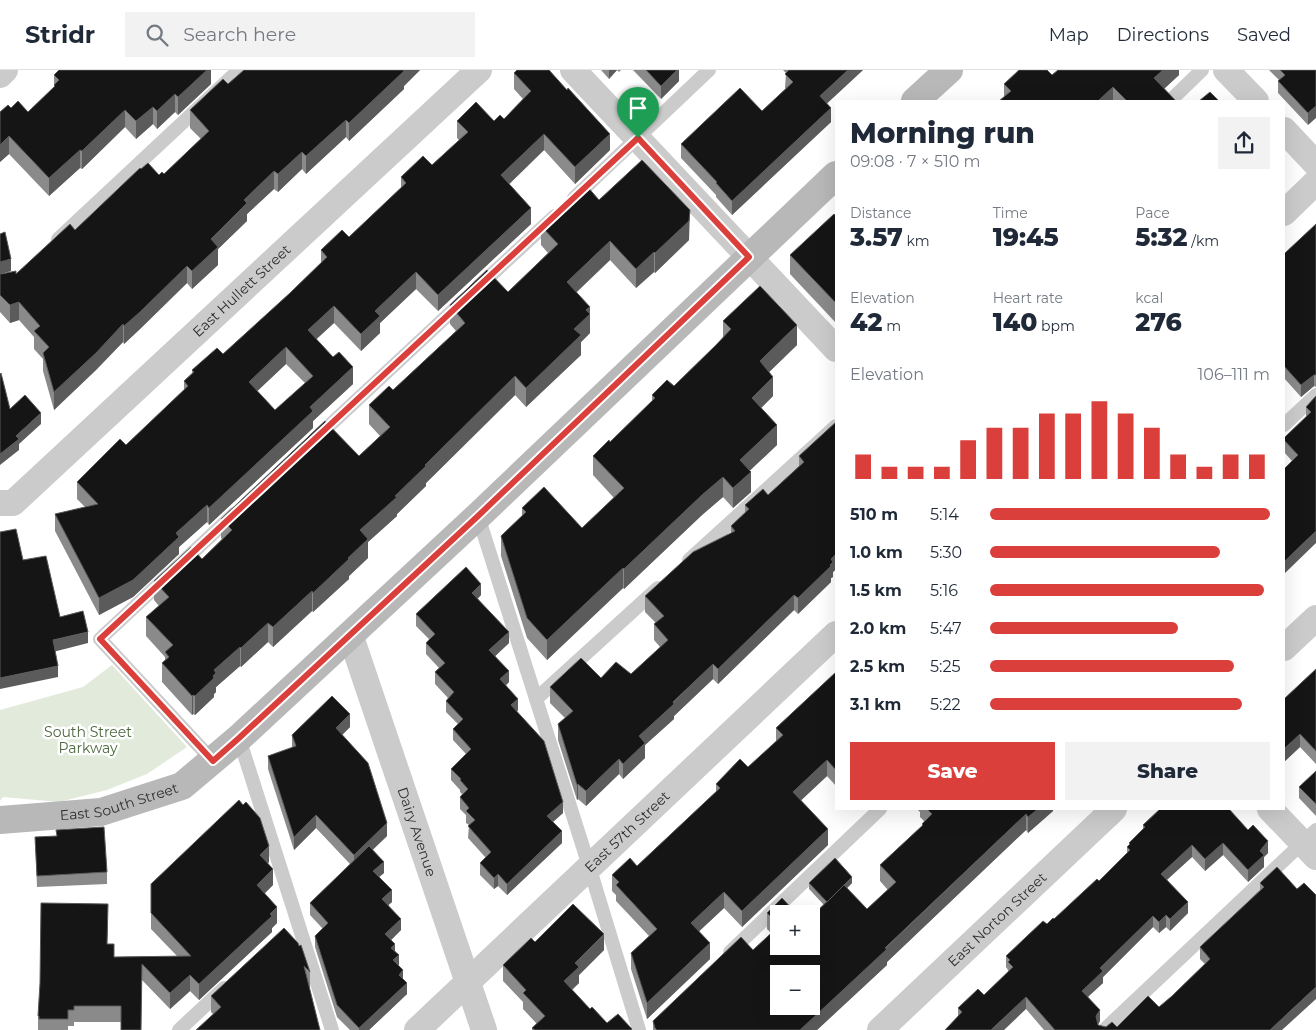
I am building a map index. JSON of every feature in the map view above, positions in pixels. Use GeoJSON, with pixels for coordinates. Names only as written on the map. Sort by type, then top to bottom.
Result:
{"type":"FeatureCollection","features":[{"type":"Feature","properties":{"kind":"street"},"geometry":{"type":"LineString","coordinates":[[0,74],[5,70]]}},
{"type":"Feature","properties":{"kind":"street","name":"East Hullett Street"},"geometry":{"type":"LineString","coordinates":[[0,503],[13,503],[479,70]]}},
{"type":"Feature","properties":{"kind":"street"},"geometry":{"type":"LineString","coordinates":[[573,70],[835,348]]}},
{"type":"Feature","properties":{"kind":"street"},"geometry":{"type":"LineString","coordinates":[[916,100],[949,70]]}},
{"type":"Feature","properties":{"kind":"street"},"geometry":{"type":"LineString","coordinates":[[1226,70],[1255,100]]}},
{"type":"Feature","properties":{"kind":"street"},"geometry":{"type":"LineString","coordinates":[[1285,131],[1316,164]]}},
{"type":"Feature","properties":{"kind":"street","name":"East South Street"},"geometry":{"type":"LineString","coordinates":[[0,820],[101,812],[182,786],[239,738],[478,516],[835,177]]}},
{"type":"Feature","properties":{"kind":"street"},"geometry":{"type":"LineString","coordinates":[[1285,212],[1316,182]]}},
{"type":"Feature","properties":{"kind":"street"},"geometry":{"type":"LineString","coordinates":[[1285,647],[1316,618]]}},
{"type":"Feature","properties":{"kind":"street","name":"Dairy Avenue"},"geometry":{"type":"LineString","coordinates":[[350,634],[484,1030]]}},
{"type":"Feature","properties":{"kind":"street","name":"East 57th Street"},"geometry":{"type":"LineString","coordinates":[[417,1030],[835,635]]}},
{"type":"Feature","properties":{"kind":"street","name":"East Norton Street"},"geometry":{"type":"LineString","coordinates":[[880,1030],[1113,810]]}},
{"type":"Feature","properties":{"kind":"street"},"geometry":{"type":"LineString","coordinates":[[1271,810],[1311,844]]}},
{"type":"Feature","properties":{"kind":"lane"},"geometry":{"type":"LineString","coordinates":[[50,246],[239,70]]}},
{"type":"Feature","properties":{"kind":"lane"},"geometry":{"type":"LineString","coordinates":[[304,450],[710,70]]}},
{"type":"Feature","properties":{"kind":"lane"},"geometry":{"type":"LineString","coordinates":[[1171,100],[1202,70]]}},
{"type":"Feature","properties":{"kind":"lane"},"geometry":{"type":"LineString","coordinates":[[1285,424],[1316,395]]}},
{"type":"Feature","properties":{"kind":"lane"},"geometry":{"type":"LineString","coordinates":[[682,566],[835,427]]}},
{"type":"Feature","properties":{"kind":"lane"},"geometry":{"type":"LineString","coordinates":[[213,761],[100,639],[246,504]]}},
{"type":"Feature","properties":{"kind":"lane"},"geometry":{"type":"LineString","coordinates":[[478,516],[639,1030]]}},
{"type":"Feature","properties":{"kind":"lane"},"geometry":{"type":"LineString","coordinates":[[536,699],[668,579]]}},
{"type":"Feature","properties":{"kind":"lane"},"geometry":{"type":"LineString","coordinates":[[239,738],[332,1030]]}},
{"type":"Feature","properties":{"kind":"lane"},"geometry":{"type":"LineString","coordinates":[[718,963],[879,810]]}},
{"type":"Feature","properties":{"kind":"lane"},"geometry":{"type":"LineString","coordinates":[[1104,1030],[1311,844]]}},
{"type":"Feature","properties":{"kind":"lane"},"geometry":{"type":"LineString","coordinates":[[283,933],[297,920]]}},
{"type":"Feature","properties":{"kind":"lane"},"geometry":{"type":"LineString","coordinates":[[179,1030],[234,978]]}},
{"type":"Feature","properties":{"kind":"green space","name":"South Street Parkway"},"geometry":{"type":"Polygon","coordinates":[[[112,665],[187,747],[147,774],[107,790],[59,802],[3,797],[0,801],[0,710],[83,687],[112,665]]]}},
{"type":"Feature","properties":{"kind":"building"},"geometry":{"type":"Polygon","coordinates":[[[59,70],[207,70],[178,97],[175,94],[157,111],[153,107],[136,121],[125,110],[82,151],[80,150],[49,178],[9,136],[0,145],[0,112],[8,105],[11,108],[18,101],[28,112],[55,86],[59,80],[54,75],[59,70]]]}},
{"type":"Feature","properties":{"kind":"building"},"geometry":{"type":"Polygon","coordinates":[[[244,70],[404,71],[349,123],[346,120],[306,156],[302,152],[278,174],[274,171],[244,200],[247,203],[211,239],[218,247],[192,271],[187,266],[140,312],[124,326],[123,324],[96,353],[54,392],[43,353],[49,347],[34,331],[40,326],[19,302],[10,305],[0,295],[0,273],[16,271],[16,274],[70,224],[75,230],[140,168],[148,163],[159,175],[162,172],[164,174],[209,131],[190,110],[223,79],[228,84],[244,70]]]}},
{"type":"Feature","properties":{"kind":"building"},"geometry":{"type":"Polygon","coordinates":[[[517,70],[549,70],[610,134],[575,167],[544,134],[501,175],[531,208],[438,295],[416,272],[375,311],[380,316],[361,334],[334,306],[308,330],[333,357],[339,352],[353,367],[310,407],[313,411],[209,508],[207,505],[176,533],[179,537],[133,580],[99,598],[55,514],[98,504],[77,482],[120,439],[126,445],[188,386],[184,381],[194,372],[192,370],[217,348],[223,354],[290,293],[327,257],[321,250],[342,230],[349,237],[406,183],[401,177],[423,156],[432,165],[468,132],[457,121],[476,102],[494,121],[500,115],[504,119],[531,91],[514,73],[517,70]],[[286,347],[249,382],[275,410],[313,376],[286,347]]]}},
{"type":"Feature","properties":{"kind":"building"},"geometry":{"type":"Polygon","coordinates":[[[646,70],[677,70],[661,86],[646,70]]]}},
{"type":"Feature","properties":{"kind":"building"},"geometry":{"type":"Polygon","coordinates":[[[789,70],[848,70],[820,96],[831,108],[732,201],[681,144],[740,88],[762,111],[793,82],[785,74],[789,70]]]}},
{"type":"Feature","properties":{"kind":"building"},"geometry":{"type":"Polygon","coordinates":[[[1019,70],[1047,70],[1052,75],[1058,70],[1163,70],[1154,78],[1175,100],[1126,100],[1113,87],[1099,100],[1000,100],[1011,91],[1004,84],[1019,70]]]}},
{"type":"Feature","properties":{"kind":"building"},"geometry":{"type":"Polygon","coordinates":[[[1280,70],[1316,70],[1316,106],[1308,113],[1278,81],[1285,75],[1280,70]]]}},
{"type":"Feature","properties":{"kind":"building"},"geometry":{"type":"Polygon","coordinates":[[[1210,92],[1218,100],[1200,100],[1210,92]]]}},
{"type":"Feature","properties":{"kind":"building"},"geometry":{"type":"Polygon","coordinates":[[[642,160],[690,210],[689,221],[636,269],[610,241],[567,282],[590,307],[586,310],[590,314],[574,329],[581,335],[526,388],[515,376],[425,465],[395,496],[397,497],[360,530],[368,539],[349,559],[273,627],[268,623],[240,647],[214,670],[216,673],[213,676],[214,678],[195,696],[192,696],[162,663],[169,657],[165,652],[173,645],[146,617],[169,597],[154,581],[191,547],[202,559],[232,530],[221,519],[325,421],[359,456],[390,427],[369,405],[389,386],[393,390],[465,323],[450,305],[487,270],[508,292],[558,244],[541,226],[586,185],[599,200],[642,160]]]}},
{"type":"Feature","properties":{"kind":"building"},"geometry":{"type":"Polygon","coordinates":[[[835,215],[835,302],[790,255],[835,215]]]}},
{"type":"Feature","properties":{"kind":"building"},"geometry":{"type":"Polygon","coordinates":[[[1316,224],[1316,375],[1301,385],[1285,367],[1285,253],[1316,224]]]}},
{"type":"Feature","properties":{"kind":"building"},"geometry":{"type":"Polygon","coordinates":[[[5,232],[11,259],[0,262],[0,234],[5,232]]]}},
{"type":"Feature","properties":{"kind":"building"},"geometry":{"type":"Polygon","coordinates":[[[760,286],[797,325],[760,361],[773,377],[752,398],[777,425],[740,460],[751,472],[733,488],[723,477],[547,640],[527,618],[501,536],[526,512],[522,508],[544,487],[582,528],[624,488],[593,456],[655,398],[652,395],[667,380],[674,386],[716,345],[731,329],[723,321],[760,286]]]}},
{"type":"Feature","properties":{"kind":"building"},"geometry":{"type":"Polygon","coordinates":[[[0,374],[10,409],[25,395],[41,413],[16,436],[19,439],[0,454],[0,374]]]}},
{"type":"Feature","properties":{"kind":"building"},"geometry":{"type":"Polygon","coordinates":[[[1316,396],[1316,531],[1285,561],[1285,468],[1298,455],[1285,441],[1285,437],[1311,412],[1306,407],[1316,396]]]}},
{"type":"Feature","properties":{"kind":"building"},"geometry":{"type":"Polygon","coordinates":[[[835,423],[835,555],[831,559],[833,562],[831,566],[798,598],[794,595],[718,669],[713,664],[639,736],[645,743],[623,764],[619,759],[586,791],[577,785],[558,724],[573,711],[550,687],[581,658],[601,678],[616,662],[631,674],[668,640],[654,624],[664,616],[645,596],[693,552],[735,531],[731,526],[749,509],[745,505],[763,489],[768,495],[804,462],[799,456],[835,423]]]}},
{"type":"Feature","properties":{"kind":"building"},"geometry":{"type":"Polygon","coordinates":[[[16,529],[23,560],[46,556],[60,617],[83,611],[88,632],[53,640],[58,666],[0,678],[0,532],[16,529]]]}},
{"type":"Feature","properties":{"kind":"building"},"geometry":{"type":"Polygon","coordinates":[[[466,567],[481,584],[472,593],[509,632],[489,650],[509,671],[500,679],[518,699],[511,705],[544,741],[563,802],[547,816],[562,831],[507,884],[498,874],[494,878],[480,863],[491,852],[468,826],[475,820],[466,811],[469,808],[460,797],[468,789],[451,769],[471,749],[453,729],[463,719],[446,701],[454,692],[435,672],[445,663],[426,643],[435,634],[416,614],[466,567]]]}},
{"type":"Feature","properties":{"kind":"building"},"geometry":{"type":"Polygon","coordinates":[[[1316,669],[1316,751],[1300,734],[1285,748],[1285,698],[1316,669]]]}},
{"type":"Feature","properties":{"kind":"building"},"geometry":{"type":"Polygon","coordinates":[[[835,673],[835,769],[827,760],[793,792],[828,829],[742,911],[724,892],[691,923],[710,943],[647,1003],[631,953],[657,929],[616,885],[619,882],[612,875],[630,858],[637,866],[720,788],[716,784],[740,759],[748,767],[783,735],[776,728],[835,673]]]}},
{"type":"Feature","properties":{"kind":"building"},"geometry":{"type":"Polygon","coordinates":[[[332,696],[350,714],[336,728],[368,763],[387,823],[354,855],[316,815],[294,837],[268,756],[296,746],[292,735],[332,696]]]}},
{"type":"Feature","properties":{"kind":"building"},"geometry":{"type":"Polygon","coordinates":[[[1316,771],[1316,804],[1299,787],[1316,771]]]}},
{"type":"Feature","properties":{"kind":"building"},"geometry":{"type":"Polygon","coordinates":[[[239,800],[243,805],[246,802],[260,818],[269,846],[260,855],[273,869],[257,885],[277,907],[270,914],[272,916],[199,984],[190,975],[170,993],[142,964],[141,1030],[121,1030],[121,1006],[74,1006],[74,1010],[68,1010],[68,1019],[39,1019],[41,903],[108,904],[107,944],[114,944],[114,957],[191,956],[151,913],[151,884],[239,800]]]}},
{"type":"Feature","properties":{"kind":"building"},"geometry":{"type":"Polygon","coordinates":[[[928,810],[1037,810],[1028,817],[1026,814],[820,1011],[820,965],[770,965],[770,1015],[816,1015],[800,1030],[657,1030],[655,1028],[653,1021],[741,937],[753,950],[770,934],[770,955],[820,955],[820,908],[844,885],[867,909],[896,882],[880,865],[923,825],[932,814],[928,810]]]}},
{"type":"Feature","properties":{"kind":"building"},"geometry":{"type":"Polygon","coordinates":[[[1159,810],[1230,810],[1248,830],[1253,825],[1268,841],[1260,851],[1264,855],[1248,870],[1223,843],[1205,859],[1192,845],[1161,874],[1188,902],[1170,919],[1166,915],[1159,922],[1153,916],[1100,968],[1103,971],[1082,991],[1100,1010],[1096,1016],[1098,1025],[1106,1027],[1112,1022],[1117,1027],[1148,996],[1159,1007],[1172,996],[1210,959],[1200,947],[1264,887],[1260,883],[1277,867],[1297,889],[1304,883],[1316,895],[1316,987],[1270,1030],[1055,1030],[1026,997],[991,1030],[945,1030],[962,1012],[958,1008],[978,989],[984,995],[1013,967],[1008,962],[1010,960],[1006,956],[1043,921],[1047,924],[1054,919],[1097,879],[1099,881],[1130,850],[1127,847],[1129,843],[1145,827],[1143,825],[1159,810]]]}},
{"type":"Feature","properties":{"kind":"building"},"geometry":{"type":"Polygon","coordinates":[[[104,827],[107,872],[37,876],[35,837],[57,836],[56,830],[104,827]]]}},
{"type":"Feature","properties":{"kind":"building"},"geometry":{"type":"Polygon","coordinates":[[[369,846],[384,862],[373,871],[392,890],[382,899],[401,919],[385,934],[395,944],[391,948],[399,955],[393,960],[403,970],[399,975],[407,983],[359,1028],[337,1005],[315,936],[328,923],[310,903],[369,846]]]}},
{"type":"Feature","properties":{"kind":"building"},"geometry":{"type":"Polygon","coordinates":[[[835,858],[852,877],[827,902],[809,883],[835,858]]]}},
{"type":"Feature","properties":{"kind":"building"},"geometry":{"type":"Polygon","coordinates":[[[782,898],[789,905],[775,905],[782,898]]]}},
{"type":"Feature","properties":{"kind":"building"},"geometry":{"type":"Polygon","coordinates":[[[573,904],[604,934],[575,963],[579,967],[564,981],[590,1009],[592,1007],[607,1023],[618,1014],[631,1030],[535,1030],[532,1028],[545,1016],[523,993],[526,990],[503,965],[531,938],[535,942],[573,904]]]}},
{"type":"Feature","properties":{"kind":"building"},"geometry":{"type":"Polygon","coordinates":[[[284,928],[299,946],[301,945],[310,972],[304,966],[320,1030],[196,1030],[221,1007],[211,996],[284,928]]]}},
{"type":"Feature","properties":{"kind":"route"},"geometry":{"type":"LineString","coordinates":[[638,138],[749,257],[478,516],[213,761],[100,639],[638,138]]}}]}
